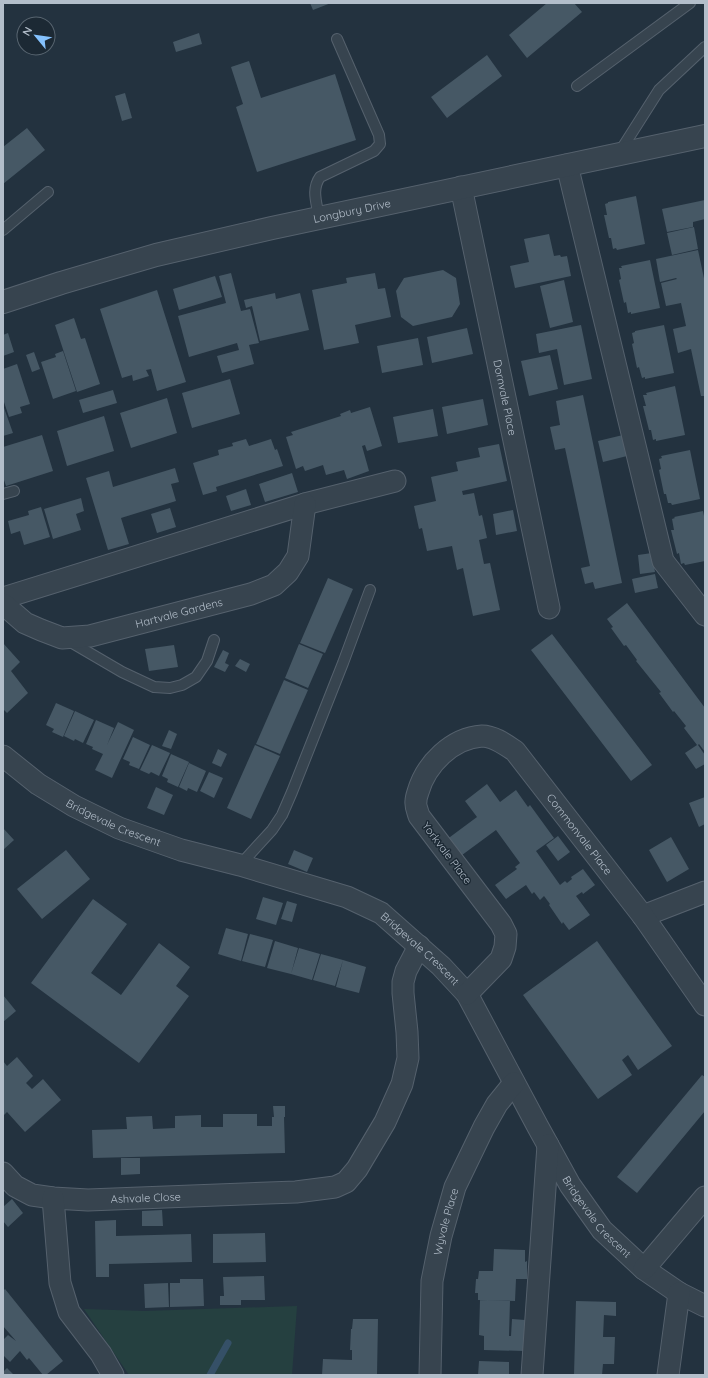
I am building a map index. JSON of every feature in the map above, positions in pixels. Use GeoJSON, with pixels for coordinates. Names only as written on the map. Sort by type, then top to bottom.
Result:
{"type":"FeatureCollection","features":[{"type":"Feature","properties":{"kind":"street","name":"Longbury Drive"},"geometry":{"type":"LineString","coordinates":[[3,302],[61,282],[156,255],[461,187],[705,136]]}},
{"type":"Feature","properties":{"kind":"street"},"geometry":{"type":"LineString","coordinates":[[567,165],[663,561],[705,615]]}},
{"type":"Feature","properties":{"kind":"street","name":"Dornvale Place"},"geometry":{"type":"LineString","coordinates":[[461,187],[549,608]]}},
{"type":"Feature","properties":{"kind":"street"},"geometry":{"type":"LineString","coordinates":[[3,598],[305,504],[395,481]]}},
{"type":"Feature","properties":{"kind":"street","name":"Hartvale Gardens"},"geometry":{"type":"LineString","coordinates":[[3,604],[25,623],[62,638],[90,636],[250,594],[274,585],[288,572],[298,556],[305,504]]}},
{"type":"Feature","properties":{"kind":"street","name":"Yorkvale Place"},"geometry":{"type":"LineString","coordinates":[[466,994],[501,960],[505,947],[506,934],[501,924],[420,816],[415,801],[420,786],[430,766],[448,749],[464,740],[483,736],[500,741],[515,751]]}},
{"type":"Feature","properties":{"kind":"street","name":"Commonvale Place"},"geometry":{"type":"LineString","coordinates":[[515,751],[644,916],[705,1005]]}},
{"type":"Feature","properties":{"kind":"street","name":"Bridgevale Crescent"},"geometry":{"type":"LineString","coordinates":[[3,756],[38,784],[74,806],[119,828],[181,850],[240,865],[347,897],[381,913],[440,966],[466,994],[570,1185],[602,1230],[644,1269],[678,1293],[705,1306]]}},
{"type":"Feature","properties":{"kind":"street"},"geometry":{"type":"LineString","coordinates":[[644,916],[705,892]]}},
{"type":"Feature","properties":{"kind":"street","name":"Ashvale Close"},"geometry":{"type":"LineString","coordinates":[[3,1173],[15,1186],[32,1195],[88,1200],[296,1192],[335,1187],[346,1182],[358,1169],[385,1122],[402,1084],[408,1058],[403,982],[406,971],[419,946]]}},
{"type":"Feature","properties":{"kind":"street","name":"Wyvale Place"},"geometry":{"type":"LineString","coordinates":[[430,1375],[432,1281],[441,1236],[455,1187],[497,1104],[514,1083]]}},
{"type":"Feature","properties":{"kind":"street"},"geometry":{"type":"LineString","coordinates":[[532,1375],[548,1145]]}},
{"type":"Feature","properties":{"kind":"street"},"geometry":{"type":"LineString","coordinates":[[644,1269],[705,1197]]}},
{"type":"Feature","properties":{"kind":"street"},"geometry":{"type":"LineString","coordinates":[[53,1198],[60,1283],[70,1312],[101,1354],[113,1375]]}},
{"type":"Feature","properties":{"kind":"street"},"geometry":{"type":"LineString","coordinates":[[668,1375],[678,1293]]}},
{"type":"Feature","properties":{"kind":"lane"},"geometry":{"type":"LineString","coordinates":[[577,86],[690,3]]}},
{"type":"Feature","properties":{"kind":"lane"},"geometry":{"type":"LineString","coordinates":[[319,218],[314,190],[320,177],[374,151],[380,144],[379,135],[337,39]]}},
{"type":"Feature","properties":{"kind":"lane"},"geometry":{"type":"LineString","coordinates":[[618,155],[659,90],[705,47]]}},
{"type":"Feature","properties":{"kind":"lane"},"geometry":{"type":"LineString","coordinates":[[3,230],[48,192]]}},
{"type":"Feature","properties":{"kind":"lane"},"geometry":{"type":"LineString","coordinates":[[3,494],[14,490]]}},
{"type":"Feature","properties":{"kind":"lane"},"geometry":{"type":"LineString","coordinates":[[240,865],[272,830],[284,809],[343,663],[370,590]]}},
{"type":"Feature","properties":{"kind":"lane"},"geometry":{"type":"LineString","coordinates":[[62,638],[122,672],[154,687],[170,688],[182,685],[196,677],[206,661],[214,640]]}},
{"type":"Feature","properties":{"kind":"green space"},"geometry":{"type":"Polygon","coordinates":[[[297,1306],[292,1375],[129,1375],[84,1309],[144,1311],[297,1306]]]}},
{"type":"Feature","properties":{"kind":"building"},"geometry":{"type":"Polygon","coordinates":[[[310,3],[331,3],[313,10],[310,3]]]}},
{"type":"Feature","properties":{"kind":"building"},"geometry":{"type":"Polygon","coordinates":[[[547,3],[574,3],[582,12],[527,58],[509,35],[547,3]]]}},
{"type":"Feature","properties":{"kind":"building"},"geometry":{"type":"Polygon","coordinates":[[[199,33],[202,44],[176,52],[173,42],[199,33]]]}},
{"type":"Feature","properties":{"kind":"building"},"geometry":{"type":"Polygon","coordinates":[[[487,55],[502,76],[447,118],[431,97],[487,55]]]}},
{"type":"Feature","properties":{"kind":"building"},"geometry":{"type":"Polygon","coordinates":[[[249,61],[261,98],[335,74],[356,140],[257,172],[236,107],[243,104],[231,67],[249,61]]]}},
{"type":"Feature","properties":{"kind":"building"},"geometry":{"type":"Polygon","coordinates":[[[125,93],[132,118],[122,121],[115,96],[125,93]]]}},
{"type":"Feature","properties":{"kind":"building"},"geometry":{"type":"Polygon","coordinates":[[[27,128],[45,150],[3,184],[3,147],[27,128]]]}},
{"type":"Feature","properties":{"kind":"building"},"geometry":{"type":"Polygon","coordinates":[[[636,196],[645,244],[617,250],[616,248],[613,249],[604,215],[607,215],[605,204],[636,196]]]}},
{"type":"Feature","properties":{"kind":"building"},"geometry":{"type":"Polygon","coordinates":[[[705,200],[705,219],[693,222],[693,227],[667,232],[662,209],[705,200]]]}},
{"type":"Feature","properties":{"kind":"building"},"geometry":{"type":"Polygon","coordinates":[[[694,227],[698,249],[672,255],[667,233],[694,227]]]}},
{"type":"Feature","properties":{"kind":"building"},"geometry":{"type":"Polygon","coordinates":[[[549,234],[554,256],[567,256],[571,276],[515,288],[510,266],[529,262],[524,239],[549,234]]]}},
{"type":"Feature","properties":{"kind":"building"},"geometry":{"type":"Polygon","coordinates":[[[698,250],[705,283],[705,396],[701,396],[691,349],[678,353],[673,329],[686,326],[681,303],[666,306],[661,283],[677,279],[660,282],[656,259],[698,250]]]}},
{"type":"Feature","properties":{"kind":"building"},"geometry":{"type":"Polygon","coordinates":[[[650,260],[660,308],[631,314],[631,312],[628,313],[626,302],[624,303],[619,280],[621,279],[619,268],[622,268],[621,266],[650,260]]]}},
{"type":"Feature","properties":{"kind":"building"},"geometry":{"type":"Polygon","coordinates":[[[443,270],[456,278],[460,304],[452,317],[413,326],[401,317],[396,291],[404,278],[443,270]]]}},
{"type":"Feature","properties":{"kind":"building"},"geometry":{"type":"Polygon","coordinates":[[[231,273],[241,311],[250,309],[259,343],[249,345],[254,364],[222,373],[217,356],[239,350],[237,343],[189,357],[178,316],[226,303],[219,276],[231,273]]]}},
{"type":"Feature","properties":{"kind":"building"},"geometry":{"type":"Polygon","coordinates":[[[375,273],[378,289],[385,288],[391,317],[355,325],[359,343],[324,350],[312,290],[347,283],[346,278],[375,273]]]}},
{"type":"Feature","properties":{"kind":"building"},"geometry":{"type":"Polygon","coordinates":[[[215,276],[222,297],[179,310],[173,289],[215,276]]]}},
{"type":"Feature","properties":{"kind":"building"},"geometry":{"type":"Polygon","coordinates":[[[564,280],[573,322],[550,328],[540,286],[564,280]]]}},
{"type":"Feature","properties":{"kind":"building"},"geometry":{"type":"Polygon","coordinates":[[[157,290],[186,382],[157,391],[151,369],[146,370],[149,376],[133,381],[132,375],[122,378],[100,309],[157,290]]]}},
{"type":"Feature","properties":{"kind":"building"},"geometry":{"type":"Polygon","coordinates":[[[275,293],[276,299],[300,293],[309,330],[260,341],[252,306],[246,308],[244,300],[275,293]]]}},
{"type":"Feature","properties":{"kind":"building"},"geometry":{"type":"Polygon","coordinates":[[[74,318],[81,339],[85,338],[100,384],[77,392],[55,325],[74,318]]]}},
{"type":"Feature","properties":{"kind":"building"},"geometry":{"type":"Polygon","coordinates":[[[581,325],[592,379],[564,385],[557,349],[539,353],[536,334],[581,325]]]}},
{"type":"Feature","properties":{"kind":"building"},"geometry":{"type":"Polygon","coordinates":[[[664,325],[674,373],[645,379],[645,377],[642,378],[639,367],[637,368],[632,344],[634,343],[632,333],[635,331],[664,325]]]}},
{"type":"Feature","properties":{"kind":"building"},"geometry":{"type":"Polygon","coordinates":[[[467,328],[473,354],[432,363],[427,337],[467,328]]]}},
{"type":"Feature","properties":{"kind":"building"},"geometry":{"type":"Polygon","coordinates":[[[8,333],[14,352],[3,356],[3,335],[8,333]]]}},
{"type":"Feature","properties":{"kind":"building"},"geometry":{"type":"Polygon","coordinates":[[[418,338],[423,365],[382,373],[377,346],[418,338]]]}},
{"type":"Feature","properties":{"kind":"building"},"geometry":{"type":"Polygon","coordinates":[[[63,351],[76,391],[53,399],[41,362],[56,357],[55,354],[63,351]]]}},
{"type":"Feature","properties":{"kind":"building"},"geometry":{"type":"Polygon","coordinates":[[[34,352],[40,369],[32,372],[26,355],[34,352]]]}},
{"type":"Feature","properties":{"kind":"building"},"geometry":{"type":"Polygon","coordinates":[[[550,355],[558,389],[529,396],[521,361],[550,355]]]}},
{"type":"Feature","properties":{"kind":"building"},"geometry":{"type":"Polygon","coordinates":[[[17,364],[30,404],[20,407],[22,413],[9,417],[3,399],[3,369],[17,364]]]}},
{"type":"Feature","properties":{"kind":"building"},"geometry":{"type":"Polygon","coordinates":[[[230,379],[240,414],[192,428],[182,393],[230,379]]]}},
{"type":"Feature","properties":{"kind":"building"},"geometry":{"type":"Polygon","coordinates":[[[675,386],[685,435],[656,441],[656,439],[653,440],[643,406],[646,406],[643,395],[675,386]]]}},
{"type":"Feature","properties":{"kind":"building"},"geometry":{"type":"Polygon","coordinates":[[[113,390],[117,403],[83,413],[79,400],[113,390]]]}},
{"type":"Feature","properties":{"kind":"building"},"geometry":{"type":"Polygon","coordinates":[[[583,395],[622,583],[595,589],[593,582],[585,584],[581,568],[590,566],[565,448],[555,450],[550,427],[560,425],[556,401],[583,395]]]}},
{"type":"Feature","properties":{"kind":"building"},"geometry":{"type":"Polygon","coordinates":[[[167,398],[177,433],[131,448],[120,413],[167,398]]]}},
{"type":"Feature","properties":{"kind":"building"},"geometry":{"type":"Polygon","coordinates":[[[483,399],[488,425],[447,434],[442,407],[483,399]]]}},
{"type":"Feature","properties":{"kind":"building"},"geometry":{"type":"Polygon","coordinates":[[[3,405],[13,433],[3,436],[3,405]]]}},
{"type":"Feature","properties":{"kind":"building"},"geometry":{"type":"Polygon","coordinates":[[[370,407],[382,446],[367,451],[365,445],[362,446],[369,471],[347,479],[344,470],[326,475],[323,465],[305,471],[303,466],[296,469],[286,437],[293,435],[291,432],[341,416],[340,414],[350,410],[351,413],[370,407]]]}},
{"type":"Feature","properties":{"kind":"building"},"geometry":{"type":"Polygon","coordinates":[[[433,409],[438,436],[398,443],[393,417],[433,409]]]}},
{"type":"Feature","properties":{"kind":"building"},"geometry":{"type":"Polygon","coordinates":[[[104,416],[114,451],[67,466],[57,431],[104,416]]]}},
{"type":"Feature","properties":{"kind":"building"},"geometry":{"type":"Polygon","coordinates":[[[42,435],[53,471],[6,486],[3,477],[3,447],[42,435]]]}},
{"type":"Feature","properties":{"kind":"building"},"geometry":{"type":"Polygon","coordinates":[[[623,435],[627,456],[603,462],[598,441],[623,435]]]}},
{"type":"Feature","properties":{"kind":"building"},"geometry":{"type":"Polygon","coordinates":[[[246,439],[249,446],[271,439],[275,450],[277,449],[283,466],[216,487],[217,491],[203,495],[193,463],[219,455],[218,450],[233,446],[232,443],[246,439]]]}},
{"type":"Feature","properties":{"kind":"building"},"geometry":{"type":"Polygon","coordinates":[[[499,444],[507,481],[462,491],[463,495],[474,493],[479,516],[482,515],[487,538],[479,540],[484,564],[490,563],[500,610],[473,616],[463,568],[457,570],[452,546],[427,551],[422,528],[419,529],[414,506],[436,501],[431,477],[458,471],[456,462],[480,457],[478,448],[499,444]]]}},
{"type":"Feature","properties":{"kind":"building"},"geometry":{"type":"Polygon","coordinates":[[[690,450],[700,499],[672,505],[671,503],[668,503],[666,494],[664,494],[659,470],[661,469],[659,459],[662,458],[661,456],[690,450]]]}},
{"type":"Feature","properties":{"kind":"building"},"geometry":{"type":"Polygon","coordinates":[[[175,468],[179,482],[171,484],[176,501],[121,518],[129,544],[108,550],[86,478],[109,471],[113,487],[175,468]]]}},
{"type":"Feature","properties":{"kind":"building"},"geometry":{"type":"Polygon","coordinates":[[[292,473],[298,492],[265,502],[259,484],[292,473]]]}},
{"type":"Feature","properties":{"kind":"building"},"geometry":{"type":"Polygon","coordinates":[[[246,489],[251,505],[231,511],[226,496],[246,489]]]}},
{"type":"Feature","properties":{"kind":"building"},"geometry":{"type":"Polygon","coordinates":[[[81,498],[84,511],[76,514],[81,530],[53,539],[44,509],[81,498]]]}},
{"type":"Feature","properties":{"kind":"building"},"geometry":{"type":"Polygon","coordinates":[[[41,507],[50,537],[24,545],[20,531],[11,534],[8,521],[29,515],[28,511],[41,507]]]}},
{"type":"Feature","properties":{"kind":"building"},"geometry":{"type":"Polygon","coordinates":[[[170,508],[176,527],[157,533],[151,514],[170,508]]]}},
{"type":"Feature","properties":{"kind":"building"},"geometry":{"type":"Polygon","coordinates":[[[513,510],[517,531],[496,535],[493,514],[513,510]]]}},
{"type":"Feature","properties":{"kind":"building"},"geometry":{"type":"Polygon","coordinates":[[[703,511],[705,521],[705,561],[685,565],[684,563],[681,564],[671,530],[674,530],[672,519],[675,518],[674,517],[703,511]]]}},
{"type":"Feature","properties":{"kind":"building"},"geometry":{"type":"Polygon","coordinates":[[[652,553],[655,572],[640,574],[638,555],[652,553]]]}},
{"type":"Feature","properties":{"kind":"building"},"geometry":{"type":"Polygon","coordinates":[[[655,574],[658,588],[635,593],[632,579],[655,574]]]}},
{"type":"Feature","properties":{"kind":"building"},"geometry":{"type":"Polygon","coordinates":[[[328,578],[353,589],[325,653],[300,643],[328,578]]]}},
{"type":"Feature","properties":{"kind":"building"},"geometry":{"type":"Polygon","coordinates":[[[627,603],[705,708],[705,752],[699,744],[698,745],[705,755],[705,764],[696,769],[685,753],[697,745],[684,728],[686,726],[674,711],[673,712],[659,693],[661,692],[636,661],[637,660],[626,645],[624,646],[611,628],[613,627],[607,619],[627,603]]]}},
{"type":"Feature","properties":{"kind":"building"},"geometry":{"type":"Polygon","coordinates":[[[552,634],[652,765],[631,781],[531,650],[552,634]]]}},
{"type":"Feature","properties":{"kind":"building"},"geometry":{"type":"Polygon","coordinates":[[[3,643],[20,662],[11,671],[28,693],[7,713],[3,709],[3,643]]]}},
{"type":"Feature","properties":{"kind":"building"},"geometry":{"type":"Polygon","coordinates":[[[299,644],[323,654],[308,688],[285,678],[299,644]]]}},
{"type":"Feature","properties":{"kind":"building"},"geometry":{"type":"Polygon","coordinates":[[[174,645],[178,667],[149,671],[145,649],[174,645]]]}},
{"type":"Feature","properties":{"kind":"building"},"geometry":{"type":"Polygon","coordinates":[[[223,650],[229,653],[225,663],[229,665],[225,672],[214,667],[223,650]]]}},
{"type":"Feature","properties":{"kind":"building"},"geometry":{"type":"Polygon","coordinates":[[[240,659],[250,664],[246,672],[235,666],[240,659]]]}},
{"type":"Feature","properties":{"kind":"building"},"geometry":{"type":"Polygon","coordinates":[[[284,680],[308,690],[280,754],[256,744],[284,680]]]}},
{"type":"Feature","properties":{"kind":"building"},"geometry":{"type":"Polygon","coordinates":[[[56,703],[74,711],[63,737],[52,732],[54,729],[46,725],[56,703]]]}},
{"type":"Feature","properties":{"kind":"building"},"geometry":{"type":"Polygon","coordinates":[[[75,711],[94,720],[83,743],[75,739],[74,741],[64,736],[75,711]]]}},
{"type":"Feature","properties":{"kind":"building"},"geometry":{"type":"Polygon","coordinates":[[[96,720],[114,728],[107,745],[118,722],[134,730],[112,778],[95,770],[103,754],[92,749],[93,747],[86,744],[96,720]]]}},
{"type":"Feature","properties":{"kind":"building"},"geometry":{"type":"Polygon","coordinates":[[[169,730],[177,734],[171,749],[162,746],[169,730]]]}},
{"type":"Feature","properties":{"kind":"building"},"geometry":{"type":"Polygon","coordinates":[[[133,737],[150,745],[139,769],[129,765],[130,762],[123,759],[133,737]]]}},
{"type":"Feature","properties":{"kind":"building"},"geometry":{"type":"Polygon","coordinates":[[[152,745],[170,753],[159,776],[151,772],[149,774],[140,770],[152,745]]]}},
{"type":"Feature","properties":{"kind":"building"},"geometry":{"type":"Polygon","coordinates":[[[255,745],[280,756],[251,819],[227,808],[255,745]]]}},
{"type":"Feature","properties":{"kind":"building"},"geometry":{"type":"Polygon","coordinates":[[[218,749],[227,754],[221,767],[212,763],[218,749]]]}},
{"type":"Feature","properties":{"kind":"building"},"geometry":{"type":"Polygon","coordinates":[[[171,754],[189,762],[178,787],[167,782],[168,779],[162,776],[171,754]]]}},
{"type":"Feature","properties":{"kind":"building"},"geometry":{"type":"Polygon","coordinates":[[[189,763],[206,771],[197,792],[188,788],[187,791],[179,787],[189,763]]]}},
{"type":"Feature","properties":{"kind":"building"},"geometry":{"type":"Polygon","coordinates":[[[209,772],[223,778],[214,798],[200,791],[209,772]]]}},
{"type":"Feature","properties":{"kind":"building"},"geometry":{"type":"Polygon","coordinates":[[[487,784],[500,802],[516,790],[528,807],[530,805],[554,838],[536,851],[560,885],[565,881],[567,883],[572,879],[571,877],[583,869],[595,885],[583,894],[582,892],[576,896],[590,915],[569,930],[563,922],[562,924],[544,896],[540,900],[534,892],[532,894],[526,885],[506,899],[495,885],[517,869],[515,867],[520,863],[496,830],[458,858],[446,840],[477,817],[465,801],[487,784]]]}},
{"type":"Feature","properties":{"kind":"building"},"geometry":{"type":"Polygon","coordinates":[[[156,787],[173,795],[164,815],[147,808],[156,787]]]}},
{"type":"Feature","properties":{"kind":"building"},"geometry":{"type":"Polygon","coordinates":[[[705,797],[705,824],[699,827],[689,803],[705,797]]]}},
{"type":"Feature","properties":{"kind":"building"},"geometry":{"type":"Polygon","coordinates":[[[3,828],[14,840],[3,850],[3,828]]]}},
{"type":"Feature","properties":{"kind":"building"},"geometry":{"type":"Polygon","coordinates":[[[558,836],[570,852],[558,861],[546,845],[558,836]]]}},
{"type":"Feature","properties":{"kind":"building"},"geometry":{"type":"Polygon","coordinates":[[[671,837],[689,869],[667,882],[649,850],[671,837]]]}},
{"type":"Feature","properties":{"kind":"building"},"geometry":{"type":"Polygon","coordinates":[[[66,850],[90,879],[42,919],[17,889],[66,850]]]}},
{"type":"Feature","properties":{"kind":"building"},"geometry":{"type":"Polygon","coordinates":[[[294,850],[313,858],[307,872],[288,864],[294,850]]]}},
{"type":"Feature","properties":{"kind":"building"},"geometry":{"type":"Polygon","coordinates":[[[263,897],[283,903],[276,925],[256,919],[263,897]]]}},
{"type":"Feature","properties":{"kind":"building"},"geometry":{"type":"Polygon","coordinates":[[[93,899],[127,924],[91,973],[121,995],[159,943],[190,967],[176,986],[189,996],[139,1063],[31,983],[93,899]]]}},
{"type":"Feature","properties":{"kind":"building"},"geometry":{"type":"Polygon","coordinates":[[[287,901],[297,904],[292,922],[281,919],[287,901]]]}},
{"type":"Feature","properties":{"kind":"building"},"geometry":{"type":"Polygon","coordinates":[[[226,928],[248,934],[241,961],[218,954],[226,928]]]}},
{"type":"Feature","properties":{"kind":"building"},"geometry":{"type":"Polygon","coordinates":[[[250,934],[273,940],[265,967],[242,961],[250,934]]]}},
{"type":"Feature","properties":{"kind":"building"},"geometry":{"type":"Polygon","coordinates":[[[275,941],[298,948],[291,974],[267,968],[275,941]]]}},
{"type":"Feature","properties":{"kind":"building"},"geometry":{"type":"Polygon","coordinates":[[[597,941],[672,1046],[638,1070],[628,1055],[622,1060],[632,1075],[598,1099],[523,995],[597,941]]]}},
{"type":"Feature","properties":{"kind":"building"},"geometry":{"type":"Polygon","coordinates":[[[299,948],[320,954],[312,980],[291,974],[299,948]]]}},
{"type":"Feature","properties":{"kind":"building"},"geometry":{"type":"Polygon","coordinates":[[[321,954],[343,960],[335,986],[313,980],[321,954]]]}},
{"type":"Feature","properties":{"kind":"building"},"geometry":{"type":"Polygon","coordinates":[[[343,960],[366,967],[359,993],[336,987],[343,960]]]}},
{"type":"Feature","properties":{"kind":"building"},"geometry":{"type":"Polygon","coordinates":[[[3,995],[16,1011],[3,1022],[3,995]]]}},
{"type":"Feature","properties":{"kind":"building"},"geometry":{"type":"Polygon","coordinates":[[[17,1057],[33,1076],[26,1083],[32,1089],[43,1079],[61,1100],[25,1132],[7,1112],[3,1116],[3,1061],[7,1066],[17,1057]]]}},
{"type":"Feature","properties":{"kind":"building"},"geometry":{"type":"Polygon","coordinates":[[[702,1075],[705,1077],[705,1111],[637,1193],[617,1177],[702,1075]]]}},
{"type":"Feature","properties":{"kind":"building"},"geometry":{"type":"Polygon","coordinates":[[[273,1106],[285,1106],[285,1153],[93,1158],[92,1130],[127,1129],[126,1117],[152,1116],[153,1129],[175,1128],[175,1116],[201,1115],[201,1127],[223,1127],[223,1114],[257,1114],[257,1126],[272,1126],[272,1117],[274,1117],[273,1106]]]}},
{"type":"Feature","properties":{"kind":"building"},"geometry":{"type":"Polygon","coordinates":[[[121,1158],[140,1158],[140,1174],[121,1175],[121,1158]]]}},
{"type":"Feature","properties":{"kind":"building"},"geometry":{"type":"Polygon","coordinates":[[[12,1199],[23,1213],[8,1227],[3,1221],[3,1207],[12,1199]]]}},
{"type":"Feature","properties":{"kind":"building"},"geometry":{"type":"Polygon","coordinates":[[[162,1210],[163,1226],[142,1226],[142,1211],[162,1210]]]}},
{"type":"Feature","properties":{"kind":"building"},"geometry":{"type":"Polygon","coordinates":[[[116,1220],[116,1236],[191,1234],[192,1262],[109,1264],[109,1277],[96,1277],[95,1221],[116,1220]]]}},
{"type":"Feature","properties":{"kind":"building"},"geometry":{"type":"Polygon","coordinates":[[[265,1233],[266,1262],[213,1263],[213,1234],[265,1233]]]}},
{"type":"Feature","properties":{"kind":"building"},"geometry":{"type":"Polygon","coordinates":[[[494,1249],[525,1250],[525,1262],[527,1261],[527,1279],[516,1279],[515,1301],[478,1300],[478,1293],[475,1293],[476,1279],[478,1279],[479,1271],[493,1271],[494,1249]]]}},
{"type":"Feature","properties":{"kind":"building"},"geometry":{"type":"Polygon","coordinates":[[[264,1276],[265,1300],[241,1300],[241,1305],[220,1305],[220,1296],[224,1296],[223,1277],[264,1276]]]}},
{"type":"Feature","properties":{"kind":"building"},"geometry":{"type":"Polygon","coordinates":[[[180,1279],[203,1279],[204,1306],[170,1307],[170,1283],[180,1283],[180,1279]]]}},
{"type":"Feature","properties":{"kind":"building"},"geometry":{"type":"Polygon","coordinates":[[[168,1283],[169,1307],[145,1308],[144,1284],[168,1283]]]}},
{"type":"Feature","properties":{"kind":"building"},"geometry":{"type":"Polygon","coordinates":[[[5,1289],[63,1361],[46,1375],[43,1375],[29,1358],[27,1360],[20,1351],[10,1362],[3,1355],[3,1340],[8,1335],[16,1341],[3,1326],[3,1291],[5,1289]]]}},
{"type":"Feature","properties":{"kind":"building"},"geometry":{"type":"Polygon","coordinates":[[[480,1300],[510,1301],[509,1336],[511,1336],[512,1319],[525,1320],[524,1351],[484,1350],[484,1336],[479,1335],[480,1300]]]}},
{"type":"Feature","properties":{"kind":"building"},"geometry":{"type":"Polygon","coordinates":[[[576,1301],[616,1302],[616,1316],[604,1315],[603,1337],[615,1337],[614,1364],[603,1364],[602,1375],[574,1375],[576,1301]]]}},
{"type":"Feature","properties":{"kind":"building"},"geometry":{"type":"Polygon","coordinates":[[[353,1319],[378,1319],[377,1375],[322,1375],[323,1359],[352,1360],[352,1350],[350,1350],[353,1319]]]}},
{"type":"Feature","properties":{"kind":"building"},"geometry":{"type":"Polygon","coordinates":[[[479,1361],[509,1362],[509,1375],[478,1375],[479,1361]]]}},
{"type":"Feature","properties":{"kind":"building"},"geometry":{"type":"Polygon","coordinates":[[[7,1368],[14,1375],[3,1375],[3,1372],[7,1368]]]}},
{"type":"Feature","properties":{"kind":"waterway"},"geometry":{"type":"LineString","coordinates":[[210,1375],[228,1343]]}}]}
